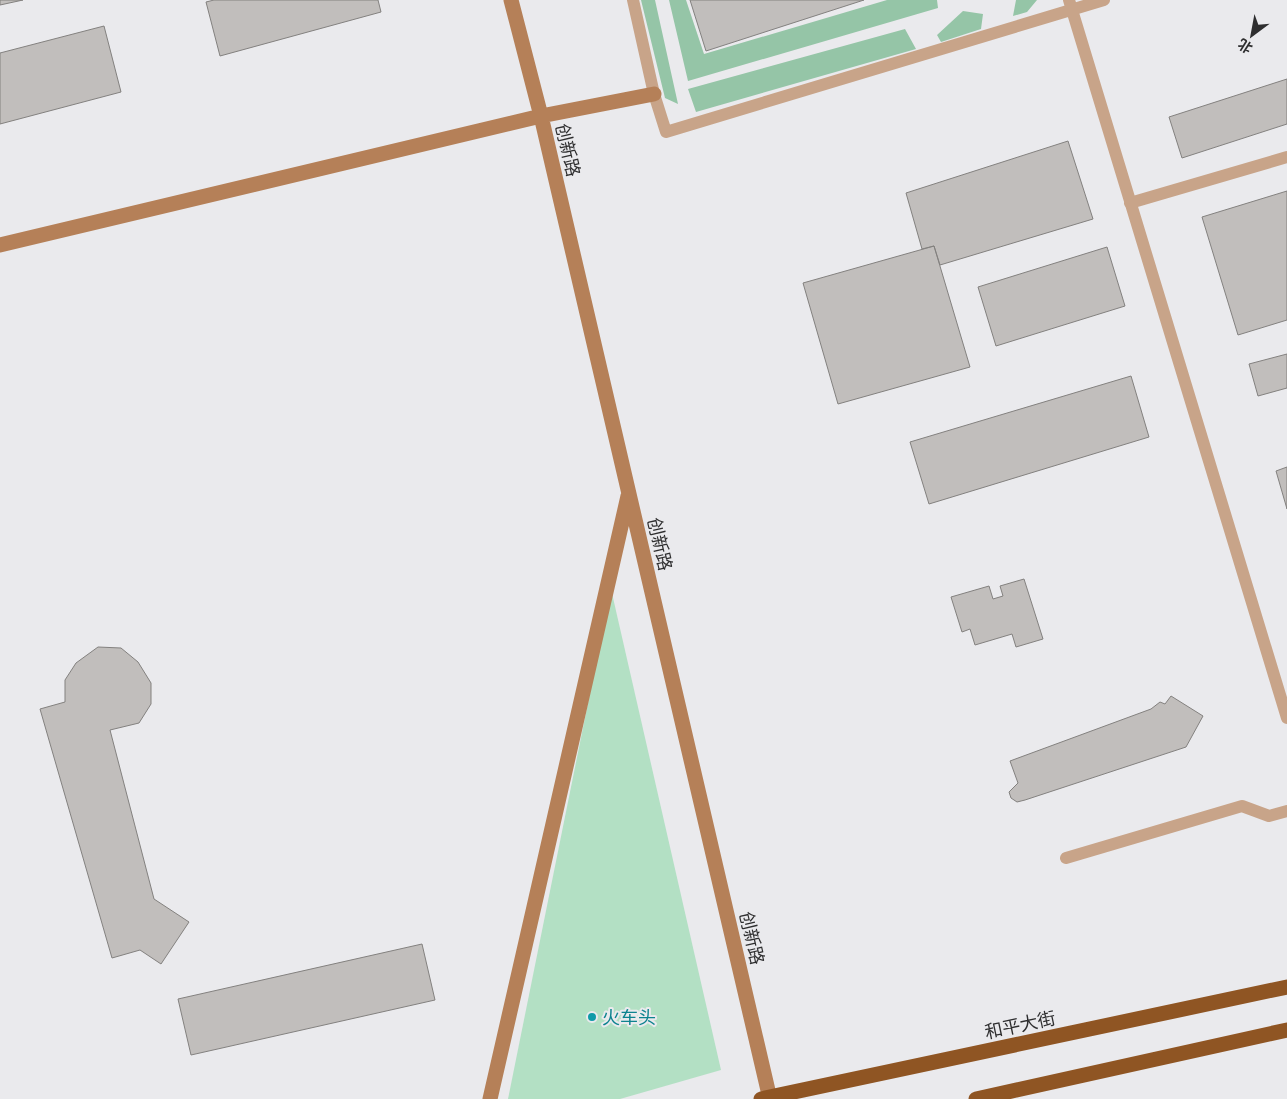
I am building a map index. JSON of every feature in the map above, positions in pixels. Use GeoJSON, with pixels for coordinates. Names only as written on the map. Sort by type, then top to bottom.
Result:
{"type":"FeatureCollection","features":[{"type":"Feature","properties":{"kind":"highway","name":"和平大街"},"geometry":{"type":"LineString","coordinates":[[767,1098],[1287,987]]}},
{"type":"Feature","properties":{"kind":"highway"},"geometry":{"type":"LineString","coordinates":[[976,1099],[1287,1030]]}},
{"type":"Feature","properties":{"kind":"street","name":"创新路"},"geometry":{"type":"LineString","coordinates":[[511,0],[541,116],[629,493],[767,1098]]}},
{"type":"Feature","properties":{"kind":"street"},"geometry":{"type":"LineString","coordinates":[[0,245],[541,116],[654,94]]}},
{"type":"Feature","properties":{"kind":"street"},"geometry":{"type":"LineString","coordinates":[[490,1099],[629,493]]}},
{"type":"Feature","properties":{"kind":"lane"},"geometry":{"type":"LineString","coordinates":[[633,0],[654,94],[666,132],[1070,5],[1104,0]]}},
{"type":"Feature","properties":{"kind":"lane"},"geometry":{"type":"LineString","coordinates":[[1070,5],[1287,718]]}},
{"type":"Feature","properties":{"kind":"lane"},"geometry":{"type":"LineString","coordinates":[[1130,203],[1287,157]]}},
{"type":"Feature","properties":{"kind":"lane"},"geometry":{"type":"LineString","coordinates":[[1066,858],[1242,806],[1269,816],[1287,811]]}},
{"type":"Feature","properties":{"kind":"green space"},"geometry":{"type":"Polygon","coordinates":[[[641,0],[655,0],[678,104],[665,98],[641,0]]]}},
{"type":"Feature","properties":{"kind":"green space"},"geometry":{"type":"Polygon","coordinates":[[[669,0],[686,0],[704,54],[887,0],[937,0],[938,8],[688,81],[669,0]]]}},
{"type":"Feature","properties":{"kind":"green space"},"geometry":{"type":"Polygon","coordinates":[[[1016,0],[1037,0],[1027,12],[1013,16],[1016,0]]]}},
{"type":"Feature","properties":{"kind":"green space"},"geometry":{"type":"Polygon","coordinates":[[[963,11],[983,14],[981,29],[941,42],[937,35],[963,11]]]}},
{"type":"Feature","properties":{"kind":"green space"},"geometry":{"type":"Polygon","coordinates":[[[905,29],[916,49],[696,112],[688,89],[905,29]]]}},
{"type":"Feature","properties":{"kind":"green space"},"geometry":{"type":"Polygon","coordinates":[[[611,589],[721,1070],[620,1099],[508,1099],[611,589]]]}},
{"type":"Feature","properties":{"kind":"building"},"geometry":{"type":"Polygon","coordinates":[[[0,0],[23,0],[0,5],[0,0]]]}},
{"type":"Feature","properties":{"kind":"building"},"geometry":{"type":"Polygon","coordinates":[[[214,0],[378,0],[381,12],[220,56],[206,2],[214,0]]]}},
{"type":"Feature","properties":{"kind":"building"},"geometry":{"type":"Polygon","coordinates":[[[690,0],[864,0],[706,51],[690,0]]]}},
{"type":"Feature","properties":{"kind":"building"},"geometry":{"type":"Polygon","coordinates":[[[104,26],[121,92],[0,124],[0,53],[104,26]]]}},
{"type":"Feature","properties":{"kind":"building"},"geometry":{"type":"Polygon","coordinates":[[[1287,79],[1287,124],[1182,158],[1169,117],[1287,79]]]}},
{"type":"Feature","properties":{"kind":"building"},"geometry":{"type":"Polygon","coordinates":[[[1068,141],[1093,219],[940,265],[934,246],[922,249],[906,193],[1068,141]]]}},
{"type":"Feature","properties":{"kind":"building"},"geometry":{"type":"Polygon","coordinates":[[[1287,191],[1287,320],[1238,335],[1202,217],[1287,191]]]}},
{"type":"Feature","properties":{"kind":"building"},"geometry":{"type":"Polygon","coordinates":[[[934,246],[970,367],[838,404],[803,283],[934,246]]]}},
{"type":"Feature","properties":{"kind":"building"},"geometry":{"type":"Polygon","coordinates":[[[1107,247],[1125,306],[996,346],[978,287],[1107,247]]]}},
{"type":"Feature","properties":{"kind":"building"},"geometry":{"type":"Polygon","coordinates":[[[1287,354],[1287,388],[1258,396],[1249,364],[1287,354]]]}},
{"type":"Feature","properties":{"kind":"building"},"geometry":{"type":"Polygon","coordinates":[[[1131,376],[1149,437],[929,504],[910,442],[1131,376]]]}},
{"type":"Feature","properties":{"kind":"building"},"geometry":{"type":"Polygon","coordinates":[[[1287,467],[1287,509],[1276,471],[1287,467]]]}},
{"type":"Feature","properties":{"kind":"building"},"geometry":{"type":"Polygon","coordinates":[[[1024,579],[1043,639],[1016,647],[1012,634],[975,645],[970,629],[962,632],[951,597],[989,586],[993,599],[1003,596],[1000,586],[1024,579]]]}},
{"type":"Feature","properties":{"kind":"building"},"geometry":{"type":"Polygon","coordinates":[[[98,647],[121,648],[138,662],[151,683],[151,704],[139,723],[110,730],[154,899],[189,922],[161,964],[140,950],[112,958],[40,709],[65,702],[65,680],[76,663],[98,647]]]}},
{"type":"Feature","properties":{"kind":"building"},"geometry":{"type":"Polygon","coordinates":[[[1171,696],[1203,716],[1186,747],[1025,800],[1017,802],[1011,798],[1009,792],[1018,783],[1010,761],[1151,709],[1160,702],[1165,704],[1171,696]]]}},
{"type":"Feature","properties":{"kind":"building"},"geometry":{"type":"Polygon","coordinates":[[[422,944],[435,1000],[191,1055],[178,999],[422,944]]]}},
{"type":"Feature","properties":{"kind":"place","name":"火车头"},"geometry":{"type":"Point","coordinates":[592,1017]}}]}
